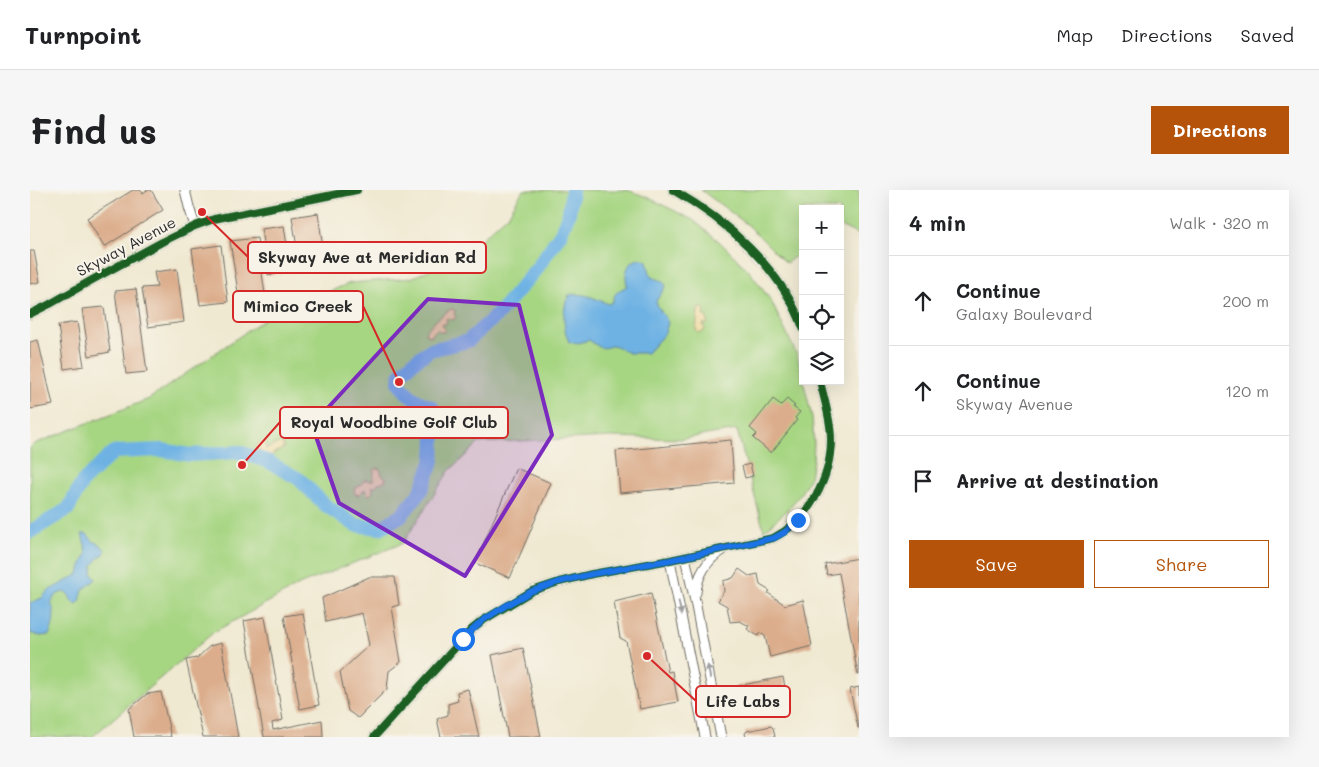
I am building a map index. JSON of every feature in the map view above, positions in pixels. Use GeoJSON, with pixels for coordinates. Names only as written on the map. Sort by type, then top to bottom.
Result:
{"type":"FeatureCollection","features":[{"type":"Feature","properties":{"kind":"street"},"geometry":{"type":"LineString","coordinates":[[186,190],[195,226]]}},
{"type":"Feature","properties":{"kind":"street","name":"Skyway Avenue"},"geometry":{"type":"LineString","coordinates":[[30,314],[195,226],[214,219],[357,190]]}},
{"type":"Feature","properties":{"kind":"street"},"geometry":{"type":"LineString","coordinates":[[673,190],[700,207],[740,238],[759,258],[789,298],[799,319]]}},
{"type":"Feature","properties":{"kind":"street"},"geometry":{"type":"LineString","coordinates":[[374,737],[472,629],[507,605],[532,591],[592,574],[774,538],[785,532],[796,522],[818,495],[825,476],[831,438],[821,385]]}},
{"type":"Feature","properties":{"kind":"street"},"geometry":{"type":"LineString","coordinates":[[695,601],[700,575],[719,552],[732,547]]}},
{"type":"Feature","properties":{"kind":"street"},"geometry":{"type":"LineString","coordinates":[[685,557],[721,737]]}},
{"type":"Feature","properties":{"kind":"street"},"geometry":{"type":"LineString","coordinates":[[670,560],[705,737]]}},
{"type":"Feature","properties":{"kind":"highlighted area"},"geometry":{"type":"Polygon","coordinates":[[[428,299],[519,305],[552,435],[465,576],[339,503],[312,425],[428,299]]]}},
{"type":"Feature","properties":{"kind":"green space"},"geometry":{"type":"Polygon","coordinates":[[[523,190],[627,190],[647,197],[693,220],[721,243],[750,272],[771,301],[797,355],[799,385],[804,385],[812,417],[814,443],[810,477],[800,495],[786,511],[764,531],[737,430],[681,439],[610,437],[479,443],[449,471],[403,543],[301,584],[214,632],[92,737],[30,737],[30,448],[34,444],[149,399],[266,318],[350,283],[411,278],[466,253],[509,214],[523,190]]]}},
{"type":"Feature","properties":{"kind":"green space"},"geometry":{"type":"Polygon","coordinates":[[[701,190],[859,190],[859,235],[844,228],[844,205],[799,205],[799,254],[786,263],[748,225],[701,190]]]}},
{"type":"Feature","properties":{"kind":"sand"},"geometry":{"type":"Polygon","coordinates":[[[699,308],[705,310],[704,316],[708,321],[707,324],[703,324],[704,331],[698,333],[696,330],[699,308]]]}},
{"type":"Feature","properties":{"kind":"sand"},"geometry":{"type":"Polygon","coordinates":[[[451,309],[455,310],[454,314],[456,317],[453,320],[447,318],[446,324],[441,324],[445,328],[444,332],[440,332],[437,329],[431,336],[426,335],[425,333],[430,327],[451,309]]]}},
{"type":"Feature","properties":{"kind":"sand"},"geometry":{"type":"Polygon","coordinates":[[[259,443],[266,443],[266,449],[279,443],[283,444],[284,448],[270,457],[266,457],[256,447],[259,443]]]}},
{"type":"Feature","properties":{"kind":"sand"},"geometry":{"type":"Polygon","coordinates":[[[380,469],[386,480],[378,483],[375,487],[372,486],[373,492],[370,495],[367,494],[365,489],[360,495],[355,494],[354,489],[361,485],[364,480],[373,480],[374,470],[380,469]]]}},
{"type":"Feature","properties":{"kind":"water"},"geometry":{"type":"Polygon","coordinates":[[[639,259],[647,261],[651,277],[663,281],[666,286],[656,301],[668,323],[665,333],[647,353],[629,353],[614,345],[601,347],[589,340],[578,343],[569,342],[564,317],[566,301],[570,297],[568,297],[569,295],[592,297],[609,304],[618,292],[627,286],[627,270],[631,263],[639,259]]]}},
{"type":"Feature","properties":{"kind":"water"},"geometry":{"type":"Polygon","coordinates":[[[82,534],[87,534],[105,550],[104,554],[93,565],[92,574],[96,579],[83,590],[80,601],[77,604],[72,602],[69,595],[64,592],[54,598],[52,604],[54,611],[53,620],[49,635],[40,636],[30,633],[30,603],[42,598],[48,591],[79,574],[87,553],[82,534]]]}},
{"type":"Feature","properties":{"kind":"building"},"geometry":{"type":"Polygon","coordinates":[[[133,190],[140,190],[143,193],[151,190],[163,210],[104,247],[87,218],[133,190]]]}},
{"type":"Feature","properties":{"kind":"building"},"geometry":{"type":"Polygon","coordinates":[[[318,213],[324,255],[299,260],[292,217],[318,213]]]}},
{"type":"Feature","properties":{"kind":"building"},"geometry":{"type":"Polygon","coordinates":[[[284,226],[291,271],[268,275],[261,229],[284,226]]]}},
{"type":"Feature","properties":{"kind":"building"},"geometry":{"type":"Polygon","coordinates":[[[257,238],[266,301],[249,302],[247,298],[239,299],[230,241],[257,238]]]}},
{"type":"Feature","properties":{"kind":"building"},"geometry":{"type":"Polygon","coordinates":[[[221,245],[228,302],[200,305],[192,249],[221,245]]]}},
{"type":"Feature","properties":{"kind":"building"},"geometry":{"type":"Polygon","coordinates":[[[30,251],[34,251],[40,282],[30,284],[30,251]]]}},
{"type":"Feature","properties":{"kind":"building"},"geometry":{"type":"Polygon","coordinates":[[[177,269],[184,322],[148,327],[142,288],[157,287],[154,272],[177,269]]]}},
{"type":"Feature","properties":{"kind":"building"},"geometry":{"type":"Polygon","coordinates":[[[136,289],[147,372],[126,374],[115,291],[136,289]]]}},
{"type":"Feature","properties":{"kind":"building"},"geometry":{"type":"Polygon","coordinates":[[[104,307],[110,352],[89,356],[82,309],[104,307]]]}},
{"type":"Feature","properties":{"kind":"building"},"geometry":{"type":"Polygon","coordinates":[[[77,322],[84,366],[64,369],[58,325],[77,322]]]}},
{"type":"Feature","properties":{"kind":"building"},"geometry":{"type":"Polygon","coordinates":[[[38,340],[53,405],[30,409],[30,342],[38,340]]]}},
{"type":"Feature","properties":{"kind":"building"},"geometry":{"type":"Polygon","coordinates":[[[773,399],[781,405],[787,399],[800,412],[795,418],[797,420],[771,453],[753,438],[757,434],[750,428],[773,399]]]}},
{"type":"Feature","properties":{"kind":"building"},"geometry":{"type":"Polygon","coordinates":[[[731,440],[734,483],[620,493],[616,451],[731,440]]]}},
{"type":"Feature","properties":{"kind":"building"},"geometry":{"type":"Polygon","coordinates":[[[750,464],[753,476],[745,478],[742,466],[750,464]]]}},
{"type":"Feature","properties":{"kind":"building"},"geometry":{"type":"Polygon","coordinates":[[[516,468],[551,483],[510,578],[475,563],[516,468]]]}},
{"type":"Feature","properties":{"kind":"building"},"geometry":{"type":"Polygon","coordinates":[[[859,558],[858,675],[839,573],[827,575],[825,564],[859,558]]]}},
{"type":"Feature","properties":{"kind":"building"},"geometry":{"type":"Polygon","coordinates":[[[739,569],[749,576],[758,574],[760,585],[770,591],[768,593],[785,605],[803,600],[812,646],[770,657],[765,636],[760,633],[758,636],[747,629],[749,626],[740,621],[730,622],[727,606],[718,601],[724,591],[723,581],[733,578],[739,569]]]}},
{"type":"Feature","properties":{"kind":"building"},"geometry":{"type":"Polygon","coordinates":[[[369,577],[395,577],[399,605],[392,607],[401,662],[389,671],[387,689],[358,718],[348,711],[340,672],[369,645],[362,613],[326,622],[322,598],[369,577]]]}},
{"type":"Feature","properties":{"kind":"building"},"geometry":{"type":"Polygon","coordinates":[[[651,593],[668,672],[672,671],[678,702],[640,709],[626,641],[620,638],[614,602],[651,593]]]}},
{"type":"Feature","properties":{"kind":"building"},"geometry":{"type":"Polygon","coordinates":[[[303,613],[319,705],[300,709],[284,616],[303,613]]]}},
{"type":"Feature","properties":{"kind":"building"},"geometry":{"type":"Polygon","coordinates":[[[265,617],[283,720],[272,723],[273,730],[322,720],[323,737],[264,737],[244,621],[265,617]]]}},
{"type":"Feature","properties":{"kind":"building"},"geometry":{"type":"Polygon","coordinates":[[[221,643],[238,737],[203,737],[186,660],[197,658],[210,646],[221,643]]]}},
{"type":"Feature","properties":{"kind":"building"},"geometry":{"type":"Polygon","coordinates":[[[523,648],[541,737],[508,737],[492,655],[523,648]]]}},
{"type":"Feature","properties":{"kind":"building"},"geometry":{"type":"Polygon","coordinates":[[[783,677],[789,707],[743,716],[737,686],[783,677]]]}},
{"type":"Feature","properties":{"kind":"building"},"geometry":{"type":"Polygon","coordinates":[[[859,687],[859,728],[858,728],[850,689],[859,687]]]}},
{"type":"Feature","properties":{"kind":"building"},"geometry":{"type":"Polygon","coordinates":[[[468,689],[479,737],[441,737],[437,719],[448,715],[448,704],[458,701],[457,692],[468,689]]]}},
{"type":"Feature","properties":{"kind":"building"},"geometry":{"type":"Polygon","coordinates":[[[161,692],[171,737],[134,737],[129,709],[147,694],[161,692]]]}},
{"type":"Feature","properties":{"kind":"building"},"geometry":{"type":"Polygon","coordinates":[[[771,726],[775,737],[746,737],[745,733],[747,731],[771,726]]]}},
{"type":"Feature","properties":{"kind":"waterway"},"geometry":{"type":"LineString","coordinates":[[30,532],[68,509],[83,481],[114,452],[162,450],[190,455],[239,452],[267,461],[299,479],[325,505],[355,525],[380,528],[402,515],[421,491],[433,460],[435,414],[432,407],[409,395],[399,382],[401,374],[430,350],[468,341],[500,312],[537,268],[561,233],[569,213],[572,190]]}},
{"type":"Feature","properties":{"kind":"cycle path"},"geometry":{"type":"LineString","coordinates":[[30,314],[195,226],[214,219],[357,190]]}},
{"type":"Feature","properties":{"kind":"cycle path"},"geometry":{"type":"LineString","coordinates":[[673,190],[713,216],[750,248],[781,285],[799,319]]}},
{"type":"Feature","properties":{"kind":"cycle path"},"geometry":{"type":"LineString","coordinates":[[374,737],[472,629],[532,591],[592,574],[773,538],[786,530],[797,521],[816,497],[827,469],[831,432],[821,385]]}},
{"type":"Feature","properties":{"kind":"place","name":"Skyway Ave at Meridian Rd"},"geometry":{"type":"Point","coordinates":[202,212]}},
{"type":"Feature","properties":{"kind":"place","name":"Mimico Creek"},"geometry":{"type":"Point","coordinates":[399,382]}},
{"type":"Feature","properties":{"kind":"place","name":"Royal Woodbine Golf Club"},"geometry":{"type":"Point","coordinates":[242,465]}},
{"type":"Feature","properties":{"kind":"place","name":"Life Labs"},"geometry":{"type":"Point","coordinates":[647,656]}},
{"type":"Feature","properties":{"kind":"route"},"geometry":{"type":"LineString","coordinates":[[463,639],[482,621],[532,591],[592,574],[774,538],[785,532],[798,520]]}}]}
